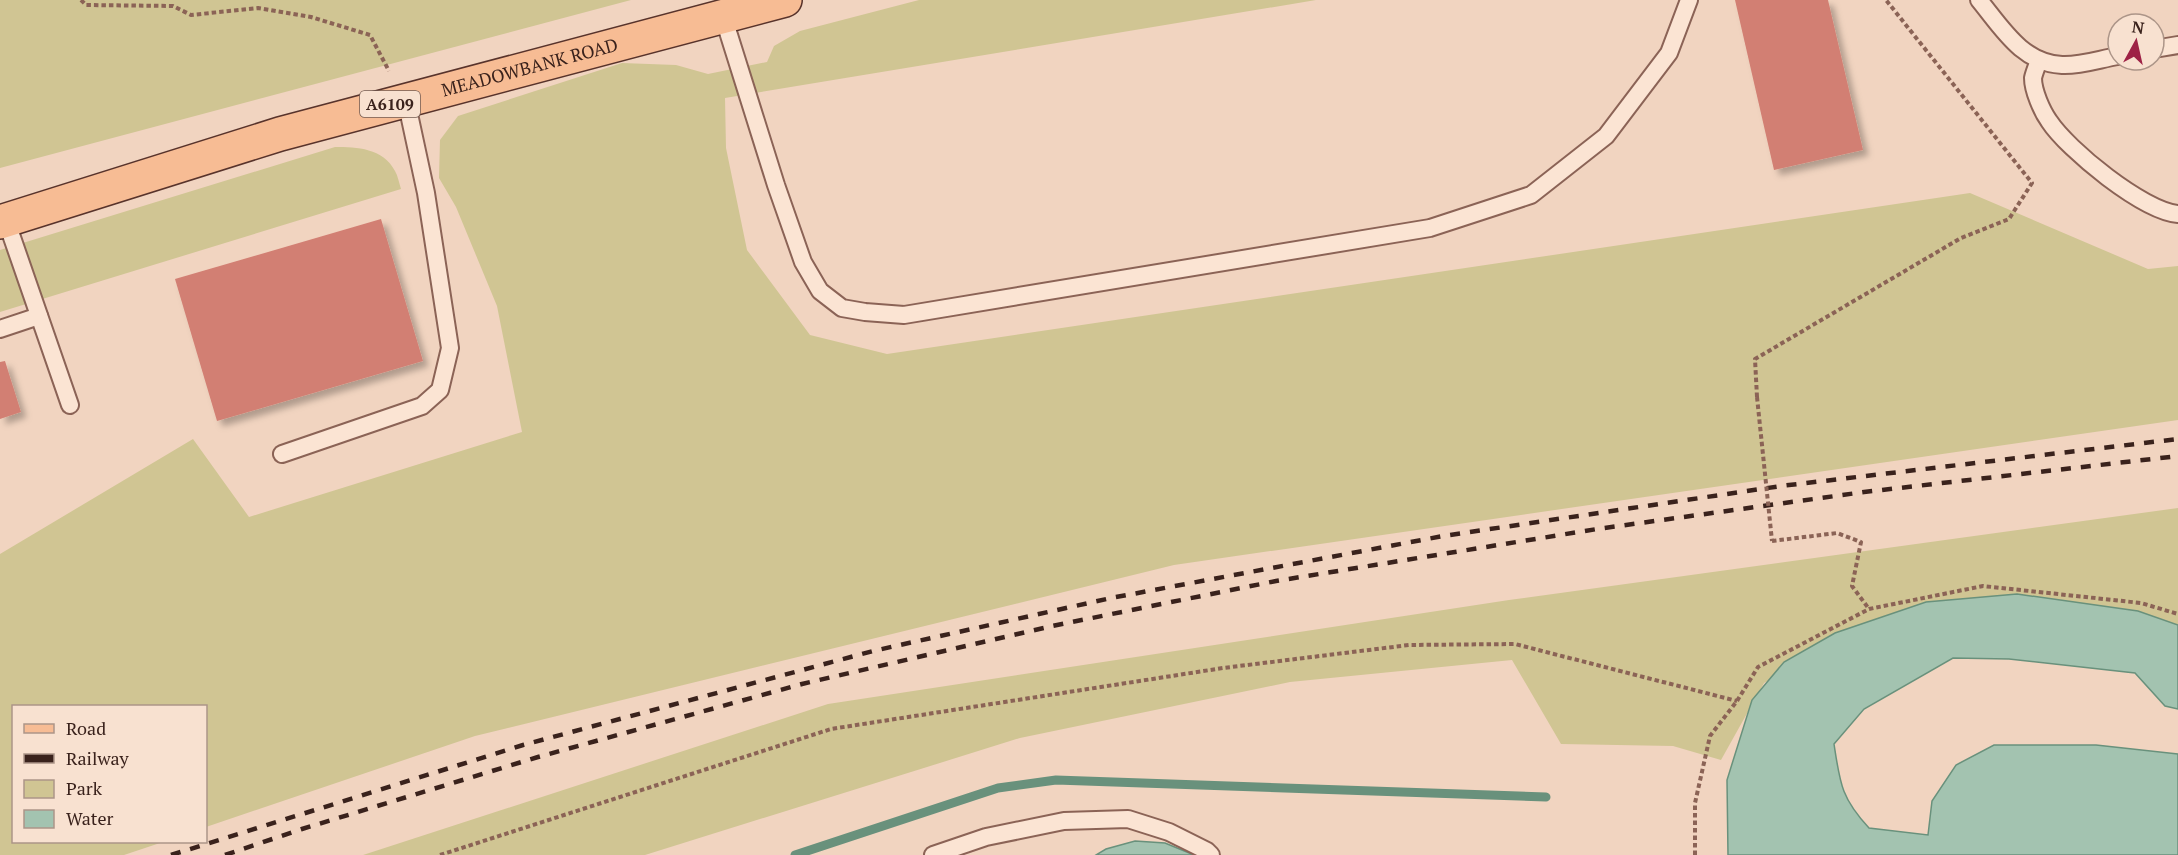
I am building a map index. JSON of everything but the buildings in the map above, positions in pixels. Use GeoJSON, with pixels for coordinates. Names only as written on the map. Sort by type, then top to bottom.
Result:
{"type":"FeatureCollection","features":[{"type":"Feature","properties":{"kind":"main road","name":"MEADOWBANK ROAD"},"geometry":{"type":"LineString","coordinates":[[3,221],[280,134],[784,0]]}},
{"type":"Feature","properties":{"kind":"lane"},"geometry":{"type":"LineString","coordinates":[[723,16],[795,240],[803,262],[820,291],[842,308],[904,315],[1430,228],[1531,195],[1606,136],[1669,52],[1689,0]]}},
{"type":"Feature","properties":{"kind":"lane"},"geometry":{"type":"LineString","coordinates":[[1980,0],[2015,45],[2039,60],[2063,65],[2106,58]]}},
{"type":"Feature","properties":{"kind":"lane"},"geometry":{"type":"LineString","coordinates":[[2039,60],[2033,78],[2036,92],[2049,122],[2086,161],[2138,199],[2178,214]]}},
{"type":"Feature","properties":{"kind":"lane"},"geometry":{"type":"LineString","coordinates":[[282,454],[422,406],[440,390],[450,348],[426,193],[406,100]]}},
{"type":"Feature","properties":{"kind":"lane"},"geometry":{"type":"LineString","coordinates":[[3,221],[70,405]]}},
{"type":"Feature","properties":{"kind":"lane"},"geometry":{"type":"LineString","coordinates":[[0,329],[39,316]]}},
{"type":"Feature","properties":{"kind":"lane"},"geometry":{"type":"LineString","coordinates":[[933,855],[986,837],[1064,821],[1128,819],[1169,832],[1211,855]]}},
{"type":"Feature","properties":{"kind":"path"},"geometry":{"type":"LineString","coordinates":[[81,0],[86,5],[173,6],[191,15],[258,8],[311,17],[370,35],[406,100]]}},
{"type":"Feature","properties":{"kind":"path"},"geometry":{"type":"LineString","coordinates":[[1869,609],[1852,586],[1861,542],[1837,533],[1772,541],[1755,359],[1961,238],[2009,219],[2032,183],[1886,0]]}},
{"type":"Feature","properties":{"kind":"path"},"geometry":{"type":"LineString","coordinates":[[1695,855],[1695,803],[1710,736],[1737,701],[1758,667],[1869,609],[1983,586],[2141,603],[2178,614]]}},
{"type":"Feature","properties":{"kind":"path"},"geometry":{"type":"LineString","coordinates":[[440,855],[831,729],[1223,668],[1409,645],[1515,644],[1737,701]]}},
{"type":"Feature","properties":{"kind":"green space"},"geometry":{"type":"Polygon","coordinates":[[[0,0],[631,0],[0,168],[0,0]]]}},
{"type":"Feature","properties":{"kind":"green space"},"geometry":{"type":"Polygon","coordinates":[[[919,0],[1316,0],[725,98],[726,148],[747,250],[810,335],[887,354],[1970,193],[2148,269],[2178,266],[2178,420],[1174,565],[475,736],[207,827],[207,705],[12,705],[12,843],[160,843],[124,855],[0,855],[0,554],[193,439],[249,517],[522,432],[497,306],[456,207],[439,178],[440,140],[458,116],[622,63],[676,65],[708,74],[767,62],[774,46],[800,31],[919,0]]]}},
{"type":"Feature","properties":{"kind":"green space"},"geometry":{"type":"Polygon","coordinates":[[[335,147],[369,150],[377,153],[390,163],[398,177],[401,189],[0,312],[0,250],[335,147]]]}},
{"type":"Feature","properties":{"kind":"green space"},"geometry":{"type":"Polygon","coordinates":[[[2178,508],[2178,637],[1864,626],[1764,683],[1721,760],[1673,746],[1561,744],[1512,660],[1290,682],[1020,738],[645,855],[363,855],[828,704],[1509,600],[2178,508]]]}},
{"type":"Feature","properties":{"kind":"water"},"geometry":{"type":"Polygon","coordinates":[[[2017,594],[2138,611],[2178,625],[2178,709],[2165,706],[2135,673],[2009,659],[1953,658],[1864,709],[1834,744],[1840,780],[1847,799],[1869,828],[1928,835],[1932,801],[1956,765],[1994,745],[2096,745],[2178,754],[2178,855],[1728,855],[1727,780],[1752,700],[1784,662],[1835,633],[1926,602],[2017,594]]]}},
{"type":"Feature","properties":{"kind":"water"},"geometry":{"type":"Polygon","coordinates":[[[1135,841],[1165,843],[1194,855],[1096,855],[1106,849],[1135,841]]]}},
{"type":"Feature","properties":{"kind":"waterway"},"geometry":{"type":"LineString","coordinates":[[795,855],[998,788],[1056,780],[1546,797]]}},
{"type":"Feature","properties":{"kind":"railway"},"geometry":{"type":"LineString","coordinates":[[171,855],[523,745],[873,651],[1111,598],[1443,536],[1781,486],[2178,439]]}},
{"type":"Feature","properties":{"kind":"railway"},"geometry":{"type":"LineString","coordinates":[[225,855],[302,829],[538,757],[802,684],[1052,626],[1276,581],[1597,529],[1864,492],[2178,456]]}}]}
